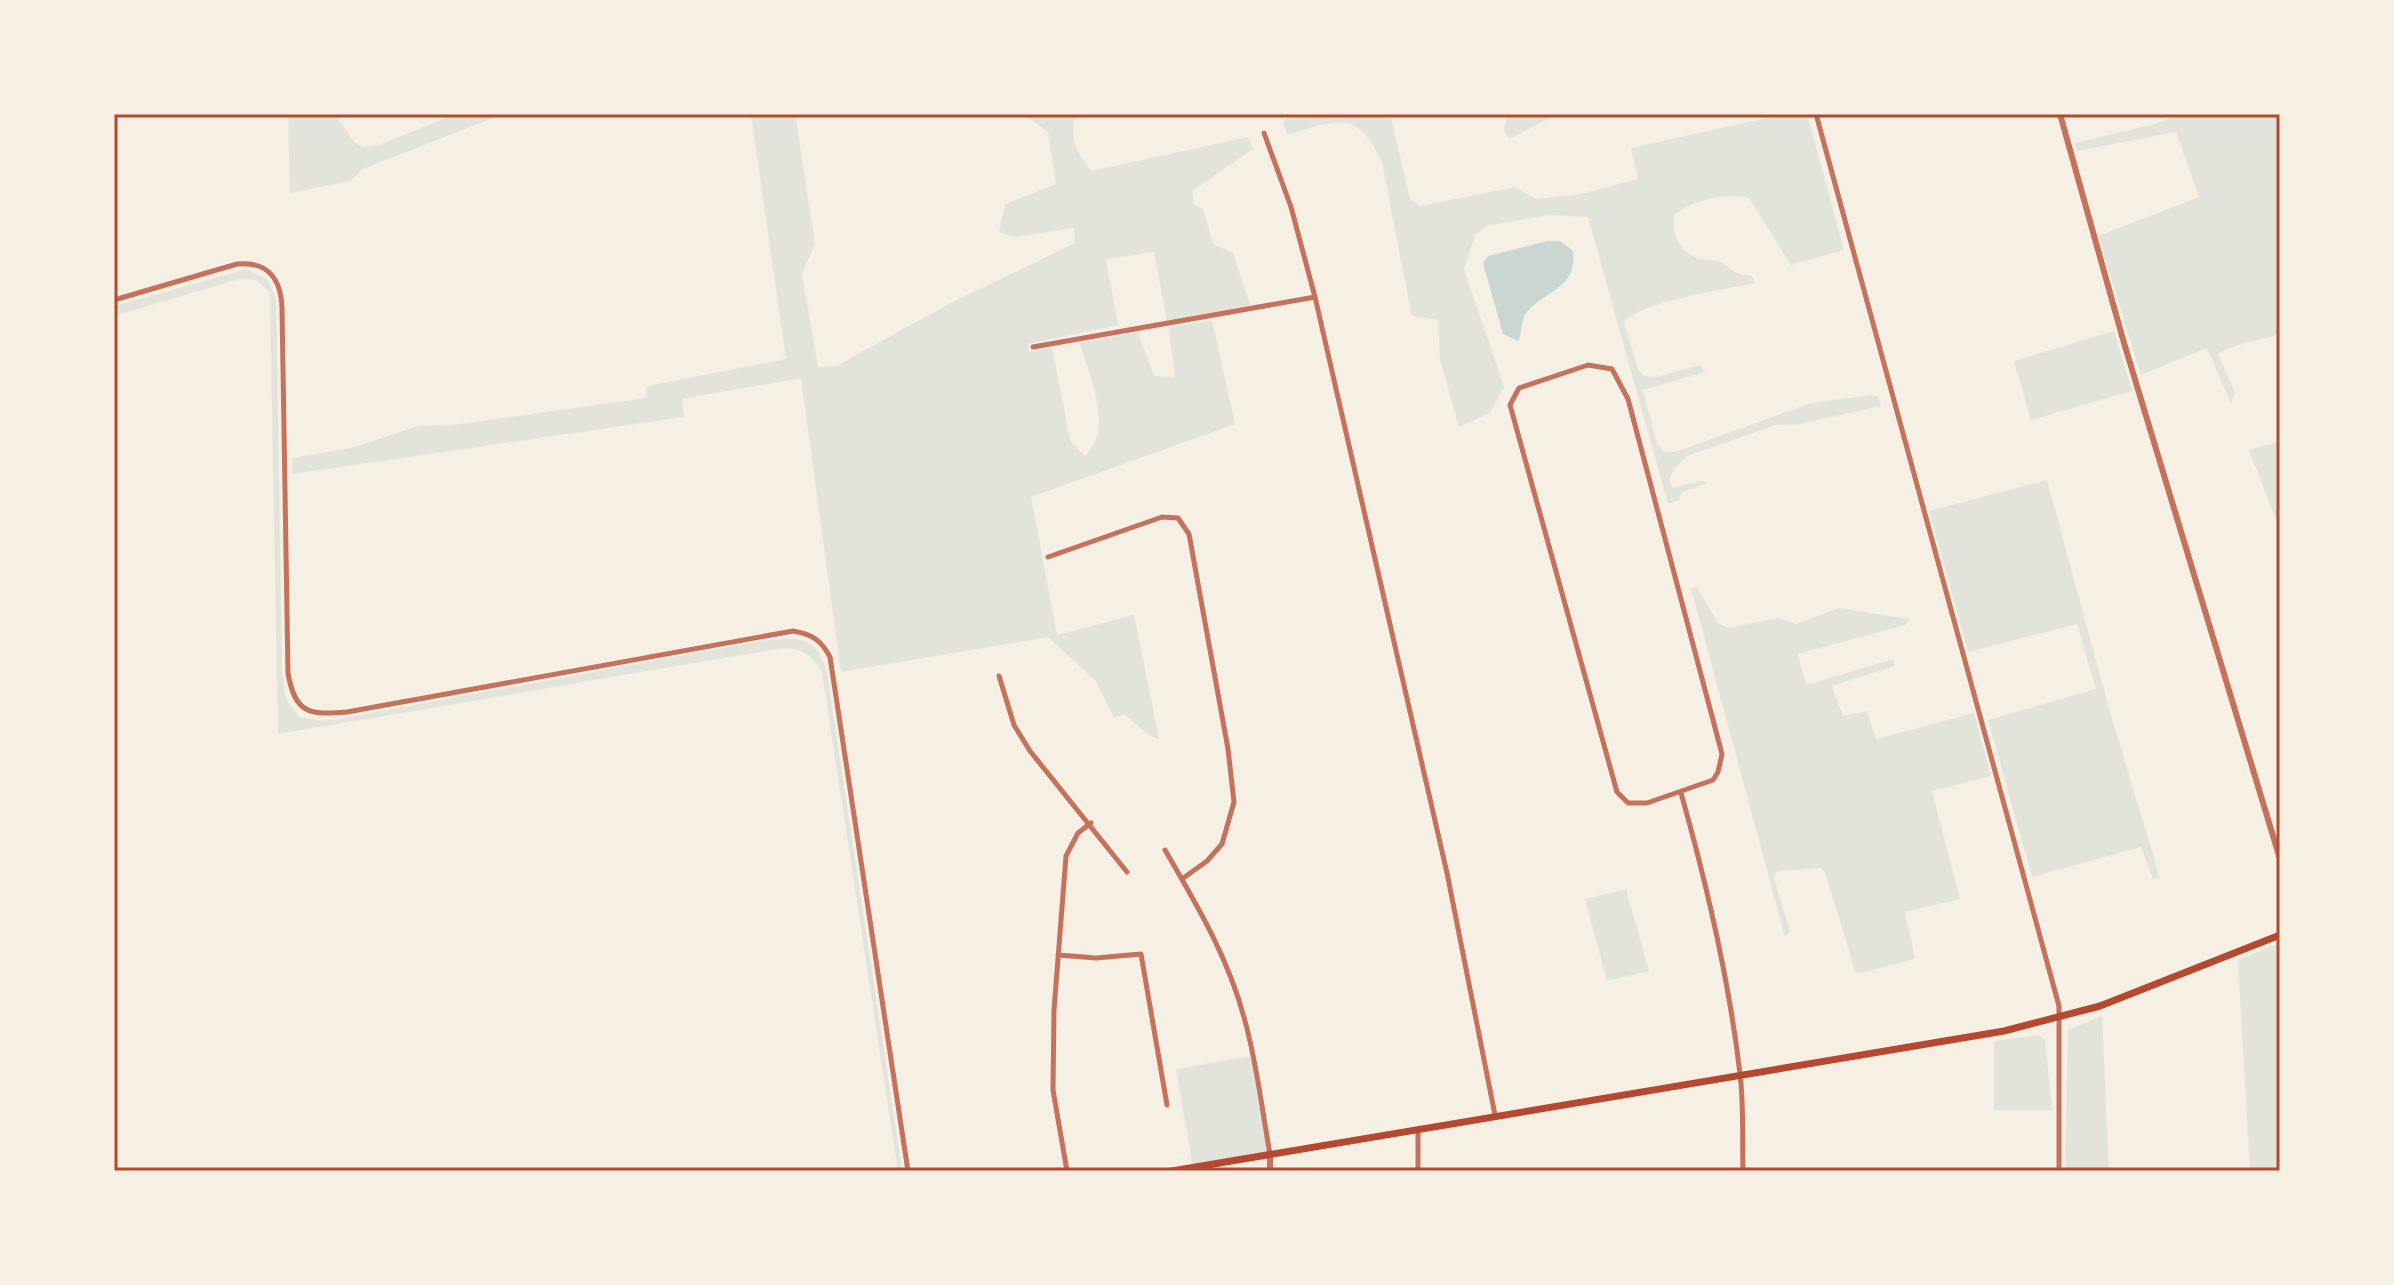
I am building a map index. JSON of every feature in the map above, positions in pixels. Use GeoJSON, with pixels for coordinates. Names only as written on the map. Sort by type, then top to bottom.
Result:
{"type":"FeatureCollection","features":[{"type":"Feature","properties":{"kind":"main road"},"geometry":{"type":"LineString","coordinates":[[1172,1171],[1740,1076],[2059,1018],[2280,935]]}},
{"type":"Feature","properties":{"kind":"street"},"geometry":{"type":"LineString","coordinates":[[1816,114],[1981,711],[2059,1018],[2059,1171]]}},
{"type":"Feature","properties":{"kind":"street"},"geometry":{"type":"LineString","coordinates":[[2060,114],[2129,358],[2280,859]]}},
{"type":"Feature","properties":{"kind":"street"},"geometry":{"type":"LineString","coordinates":[[1264,133],[1291,207],[1315,297],[1447,873],[1495,1115]]}},
{"type":"Feature","properties":{"kind":"street"},"geometry":{"type":"LineString","coordinates":[[114,300],[252,262],[267,268],[277,281],[282,308],[288,673],[292,695],[302,708],[317,714],[347,712],[793,631],[809,634],[822,643],[830,657],[908,1171]]}},
{"type":"Feature","properties":{"kind":"street"},"geometry":{"type":"LineString","coordinates":[[1033,347],[1315,297]]}},
{"type":"Feature","properties":{"kind":"street"},"geometry":{"type":"LineString","coordinates":[[1588,365],[1612,369],[1622,384],[1722,754],[1713,780],[1681,793],[1647,803],[1628,803],[1617,792],[1510,405],[1519,388],[1588,365]]}},
{"type":"Feature","properties":{"kind":"street"},"geometry":{"type":"LineString","coordinates":[[1048,557],[1162,517],[1178,518],[1189,534],[1228,749],[1234,802],[1222,844],[1207,861],[1182,879]]}},
{"type":"Feature","properties":{"kind":"street"},"geometry":{"type":"LineString","coordinates":[[999,676],[1014,725],[1030,751],[1091,823],[1127,872]]}},
{"type":"Feature","properties":{"kind":"street"},"geometry":{"type":"LineString","coordinates":[[1681,793],[1708,894],[1740,1076],[1743,1171]]}},
{"type":"Feature","properties":{"kind":"street"},"geometry":{"type":"LineString","coordinates":[[1067,1171],[1053,1090],[1058,955],[1066,856],[1078,833],[1091,823]]}},
{"type":"Feature","properties":{"kind":"street"},"geometry":{"type":"LineString","coordinates":[[1165,850],[1215,938],[1246,1022],[1270,1154],[1270,1171]]}},
{"type":"Feature","properties":{"kind":"street"},"geometry":{"type":"LineString","coordinates":[[1058,955],[1106,958],[1141,954],[1167,1105]]}},
{"type":"Feature","properties":{"kind":"street"},"geometry":{"type":"LineString","coordinates":[[1418,1130],[1418,1171]]}},
{"type":"Feature","properties":{"kind":"shaded area"},"geometry":{"type":"Polygon","coordinates":[[[288,114],[335,114],[354,142],[363,147],[379,145],[456,114],[503,114],[363,169],[350,181],[290,193],[288,114]]]}},
{"type":"Feature","properties":{"kind":"shaded area"},"geometry":{"type":"Polygon","coordinates":[[[751,114],[795,114],[815,244],[802,274],[818,367],[836,366],[949,304],[1075,243],[1074,228],[1015,237],[999,232],[1005,204],[1056,184],[1048,132],[1028,114],[1077,114],[1073,137],[1091,171],[1248,137],[1253,149],[1192,191],[1194,204],[1203,209],[1213,244],[1233,253],[1250,305],[1167,321],[1154,252],[1106,259],[1118,325],[1028,344],[1029,352],[1052,348],[1070,440],[1085,456],[1094,445],[1099,417],[1080,343],[1138,332],[1154,376],[1175,377],[1169,328],[1212,320],[1235,424],[1031,497],[1057,635],[1134,615],[1159,739],[1150,736],[1125,715],[1114,717],[1096,681],[1048,637],[841,672],[801,378],[682,399],[684,417],[292,474],[292,458],[355,447],[418,426],[453,425],[646,398],[647,386],[786,359],[751,114]]]}},
{"type":"Feature","properties":{"kind":"shaded area"},"geometry":{"type":"Polygon","coordinates":[[[1290,114],[1390,114],[1410,199],[1420,206],[1515,187],[1536,199],[1581,194],[1638,179],[1631,148],[1784,114],[1807,114],[1844,250],[1791,265],[1749,198],[1730,196],[1700,201],[1675,214],[1675,235],[1681,247],[1692,256],[1719,261],[1735,272],[1752,276],[1755,283],[1664,303],[1632,315],[1624,323],[1638,369],[1644,376],[1656,377],[1700,365],[1705,372],[1643,390],[1657,443],[1664,452],[1675,452],[1811,403],[1871,395],[1878,396],[1881,406],[1800,424],[1776,425],[1687,456],[1674,469],[1669,480],[1672,488],[1703,480],[1706,484],[1682,492],[1679,500],[1668,504],[1588,217],[1550,215],[1487,226],[1475,235],[1464,269],[1504,387],[1490,413],[1459,427],[1440,359],[1438,320],[1412,316],[1382,163],[1374,145],[1355,126],[1344,123],[1319,125],[1287,135],[1283,123],[1290,114]]]}},
{"type":"Feature","properties":{"kind":"shaded area"},"geometry":{"type":"Polygon","coordinates":[[[1508,114],[1549,114],[1546,120],[1509,139],[1504,130],[1508,114]]]}},
{"type":"Feature","properties":{"kind":"shaded area"},"geometry":{"type":"Polygon","coordinates":[[[2180,114],[2280,114],[2280,334],[2218,354],[2235,393],[2231,404],[2207,348],[2141,375],[2098,236],[2199,197],[2176,132],[2077,151],[2075,143],[2155,124],[2180,114]]]}},
{"type":"Feature","properties":{"kind":"shaded area"},"geometry":{"type":"Polygon","coordinates":[[[1548,241],[1560,241],[1573,251],[1573,264],[1565,281],[1527,312],[1518,341],[1503,334],[1483,263],[1488,256],[1548,241]]]}},
{"type":"Feature","properties":{"kind":"shaded area"},"geometry":{"type":"Polygon","coordinates":[[[247,269],[268,280],[276,300],[282,673],[286,699],[299,717],[327,721],[767,640],[798,639],[818,652],[827,673],[902,1171],[898,1171],[822,672],[809,656],[798,650],[777,649],[278,734],[270,293],[256,280],[239,279],[114,316],[114,306],[247,269]]]}},
{"type":"Feature","properties":{"kind":"shaded area"},"geometry":{"type":"Polygon","coordinates":[[[2114,331],[2132,391],[2031,420],[2014,361],[2114,331]]]}},
{"type":"Feature","properties":{"kind":"shaded area"},"geometry":{"type":"Polygon","coordinates":[[[2280,441],[2277,448],[2280,530],[2249,450],[2280,441]]]}},
{"type":"Feature","properties":{"kind":"shaded area"},"geometry":{"type":"Polygon","coordinates":[[[2047,480],[2110,712],[2160,878],[2153,879],[2141,847],[2032,877],[1988,720],[2096,689],[2077,624],[1968,652],[1929,511],[2047,480]]]}},
{"type":"Feature","properties":{"kind":"shaded area"},"geometry":{"type":"Polygon","coordinates":[[[1697,587],[1718,623],[1728,628],[1778,618],[1796,624],[1839,608],[1910,619],[1905,625],[1798,654],[1806,685],[1893,659],[1895,666],[1832,686],[1843,716],[1867,711],[1876,739],[1974,713],[1991,776],[1932,791],[1960,899],[1905,912],[1915,959],[1856,974],[1825,872],[1820,868],[1777,871],[1774,878],[1790,931],[1785,937],[1691,588],[1697,587]]]}},
{"type":"Feature","properties":{"kind":"shaded area"},"geometry":{"type":"Polygon","coordinates":[[[1626,889],[1649,971],[1607,981],[1585,899],[1626,889]]]}},
{"type":"Feature","properties":{"kind":"shaded area"},"geometry":{"type":"Polygon","coordinates":[[[2280,943],[2280,1171],[2250,1171],[2238,960],[2280,943]]]}},
{"type":"Feature","properties":{"kind":"shaded area"},"geometry":{"type":"Polygon","coordinates":[[[2102,1016],[2109,1171],[2065,1171],[2068,1030],[2102,1016]]]}},
{"type":"Feature","properties":{"kind":"shaded area"},"geometry":{"type":"Polygon","coordinates":[[[2038,1035],[2045,1040],[2052,1110],[1994,1110],[1994,1041],[2038,1035]]]}},
{"type":"Feature","properties":{"kind":"shaded area"},"geometry":{"type":"Polygon","coordinates":[[[1251,1056],[1268,1152],[1193,1167],[1176,1069],[1251,1056]]]}}]}
